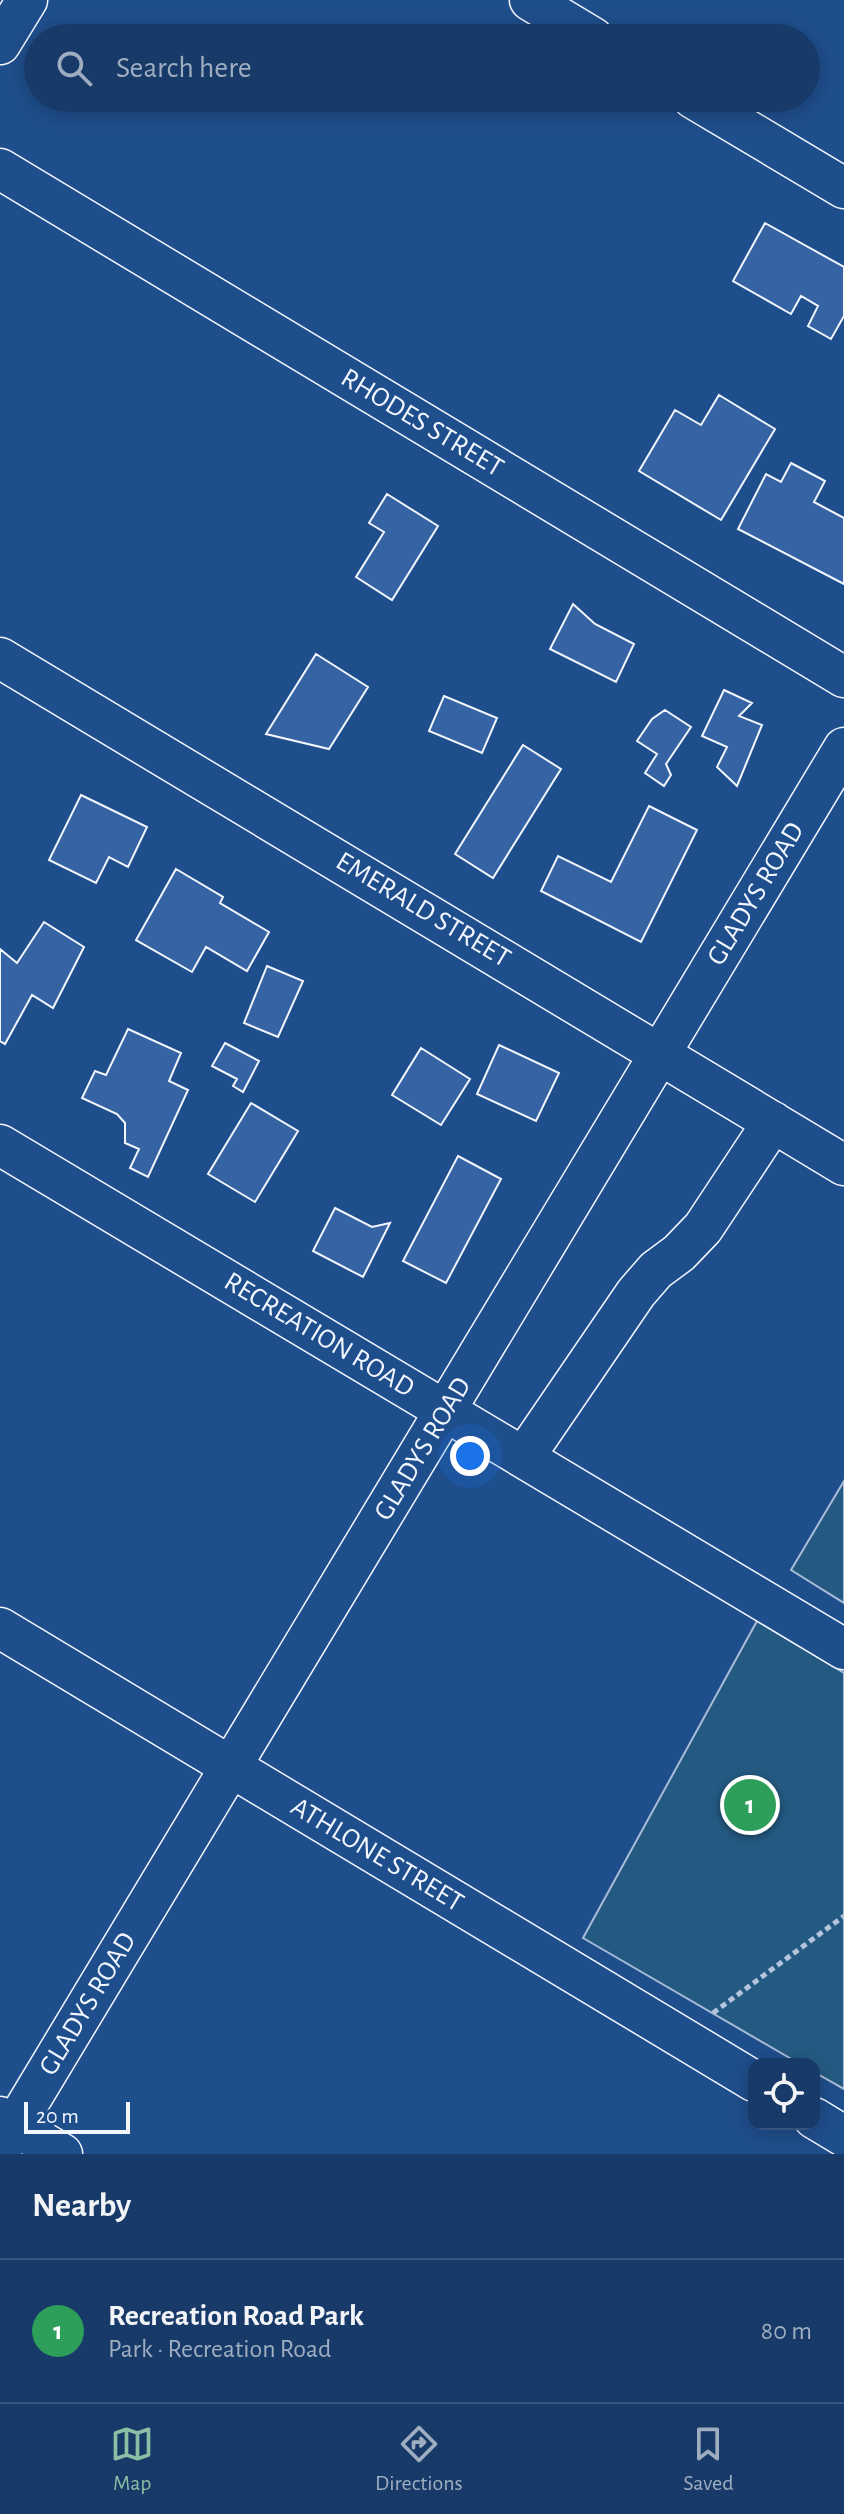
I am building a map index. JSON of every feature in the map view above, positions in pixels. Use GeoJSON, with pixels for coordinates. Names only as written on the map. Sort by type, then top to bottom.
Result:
{"type":"FeatureCollection","features":[{"type":"Feature","properties":{"kind":"street"},"geometry":{"type":"LineString","coordinates":[[0,44],[27,0]]}},
{"type":"Feature","properties":{"kind":"street"},"geometry":{"type":"LineString","coordinates":[[530,0],[570,24]]}},
{"type":"Feature","properties":{"kind":"street"},"geometry":{"type":"LineString","coordinates":[[716,112],[844,188]]}},
{"type":"Feature","properties":{"kind":"street","name":"RHODES STREET"},"geometry":{"type":"LineString","coordinates":[[0,169],[844,677]]}},
{"type":"Feature","properties":{"kind":"street","name":"EMERALD STREET"},"geometry":{"type":"LineString","coordinates":[[0,658],[844,1165]]}},
{"type":"Feature","properties":{"kind":"street","name":"GLADYS ROAD"},"geometry":{"type":"LineString","coordinates":[[5,2131],[231,1767],[844,748]]}},
{"type":"Feature","properties":{"kind":"street"},"geometry":{"type":"LineString","coordinates":[[524,1457],[636,1293],[656,1270],[679,1253],[703,1228],[773,1122]]}},
{"type":"Feature","properties":{"kind":"street","name":"RECREATION ROAD"},"geometry":{"type":"LineString","coordinates":[[0,1145],[844,1649]]}},
{"type":"Feature","properties":{"kind":"street","name":"ATHLONE STREET"},"geometry":{"type":"LineString","coordinates":[[0,1628],[748,2077]]}},
{"type":"Feature","properties":{"kind":"street"},"geometry":{"type":"LineString","coordinates":[[820,2122],[844,2136]]}},
{"type":"Feature","properties":{"kind":"street"},"geometry":{"type":"LineString","coordinates":[[5,2131],[62,2154]]}},
{"type":"Feature","properties":{"kind":"path"},"geometry":{"type":"LineString","coordinates":[[677,2035],[844,1916]]}},
{"type":"Feature","properties":{"kind":"shaded area"},"geometry":{"type":"Polygon","coordinates":[[[844,1481],[844,1603],[791,1570],[844,1481]]]}},
{"type":"Feature","properties":{"kind":"shaded area"},"geometry":{"type":"Polygon","coordinates":[[[757,1621],[844,1673],[844,2089],[820,2075],[820,2058],[790,2058],[583,1938],[757,1621]]]}},
{"type":"Feature","properties":{"kind":"building"},"geometry":{"type":"Polygon","coordinates":[[[765,223],[844,267],[844,316],[831,339],[808,326],[818,306],[801,296],[791,314],[733,281],[765,223]]]}},
{"type":"Feature","properties":{"kind":"building"},"geometry":{"type":"Polygon","coordinates":[[[719,395],[775,429],[721,520],[639,471],[675,410],[701,425],[719,395]]]}},
{"type":"Feature","properties":{"kind":"building"},"geometry":{"type":"Polygon","coordinates":[[[791,463],[825,481],[814,502],[844,518],[844,584],[738,529],[766,474],[781,482],[791,463]]]}},
{"type":"Feature","properties":{"kind":"building"},"geometry":{"type":"Polygon","coordinates":[[[387,494],[438,526],[392,600],[356,577],[384,532],[369,523],[387,494]]]}},
{"type":"Feature","properties":{"kind":"building"},"geometry":{"type":"Polygon","coordinates":[[[573,604],[595,624],[634,644],[616,682],[550,649],[573,604]]]}},
{"type":"Feature","properties":{"kind":"building"},"geometry":{"type":"Polygon","coordinates":[[[316,654],[368,687],[329,749],[266,734],[316,654]]]}},
{"type":"Feature","properties":{"kind":"building"},"geometry":{"type":"Polygon","coordinates":[[[724,690],[752,703],[739,716],[762,725],[737,786],[717,767],[727,747],[702,736],[724,690]]]}},
{"type":"Feature","properties":{"kind":"building"},"geometry":{"type":"Polygon","coordinates":[[[444,696],[497,718],[482,753],[429,731],[444,696]]]}},
{"type":"Feature","properties":{"kind":"building"},"geometry":{"type":"Polygon","coordinates":[[[665,710],[691,727],[666,764],[671,775],[664,786],[645,773],[657,754],[637,741],[652,719],[665,710]]]}},
{"type":"Feature","properties":{"kind":"building"},"geometry":{"type":"Polygon","coordinates":[[[523,745],[561,769],[493,878],[455,854],[523,745]]]}},
{"type":"Feature","properties":{"kind":"building"},"geometry":{"type":"Polygon","coordinates":[[[81,795],[147,827],[128,867],[109,857],[96,883],[49,860],[81,795]]]}},
{"type":"Feature","properties":{"kind":"building"},"geometry":{"type":"Polygon","coordinates":[[[649,806],[697,830],[641,942],[541,891],[558,856],[611,882],[649,806]]]}},
{"type":"Feature","properties":{"kind":"building"},"geometry":{"type":"Polygon","coordinates":[[[176,869],[223,897],[220,903],[269,932],[247,971],[206,947],[192,972],[136,940],[176,869]]]}},
{"type":"Feature","properties":{"kind":"building"},"geometry":{"type":"Polygon","coordinates":[[[44,922],[84,947],[53,1008],[32,995],[5,1044],[0,1041],[0,949],[17,963],[44,922]]]}},
{"type":"Feature","properties":{"kind":"building"},"geometry":{"type":"Polygon","coordinates":[[[267,966],[303,981],[278,1037],[244,1023],[267,966]]]}},
{"type":"Feature","properties":{"kind":"building"},"geometry":{"type":"Polygon","coordinates":[[[128,1029],[181,1053],[169,1081],[188,1090],[148,1177],[130,1168],[139,1149],[125,1143],[125,1123],[117,1114],[82,1098],[95,1071],[106,1075],[128,1029]]]}},
{"type":"Feature","properties":{"kind":"building"},"geometry":{"type":"Polygon","coordinates":[[[225,1043],[259,1061],[243,1092],[233,1086],[237,1079],[212,1066],[225,1043]]]}},
{"type":"Feature","properties":{"kind":"building"},"geometry":{"type":"Polygon","coordinates":[[[499,1045],[559,1073],[536,1121],[477,1094],[499,1045]]]}},
{"type":"Feature","properties":{"kind":"building"},"geometry":{"type":"Polygon","coordinates":[[[421,1048],[470,1079],[441,1125],[392,1095],[421,1048]]]}},
{"type":"Feature","properties":{"kind":"building"},"geometry":{"type":"Polygon","coordinates":[[[251,1103],[298,1131],[255,1202],[208,1174],[251,1103]]]}},
{"type":"Feature","properties":{"kind":"building"},"geometry":{"type":"Polygon","coordinates":[[[458,1156],[501,1179],[446,1283],[403,1261],[458,1156]]]}},
{"type":"Feature","properties":{"kind":"building"},"geometry":{"type":"Polygon","coordinates":[[[335,1208],[372,1227],[390,1223],[363,1277],[313,1251],[335,1208]]]}},
{"type":"Feature","properties":{"kind":"place","name":"Recreation Road Park"},"geometry":{"type":"Point","coordinates":[750,1805]}}]}
